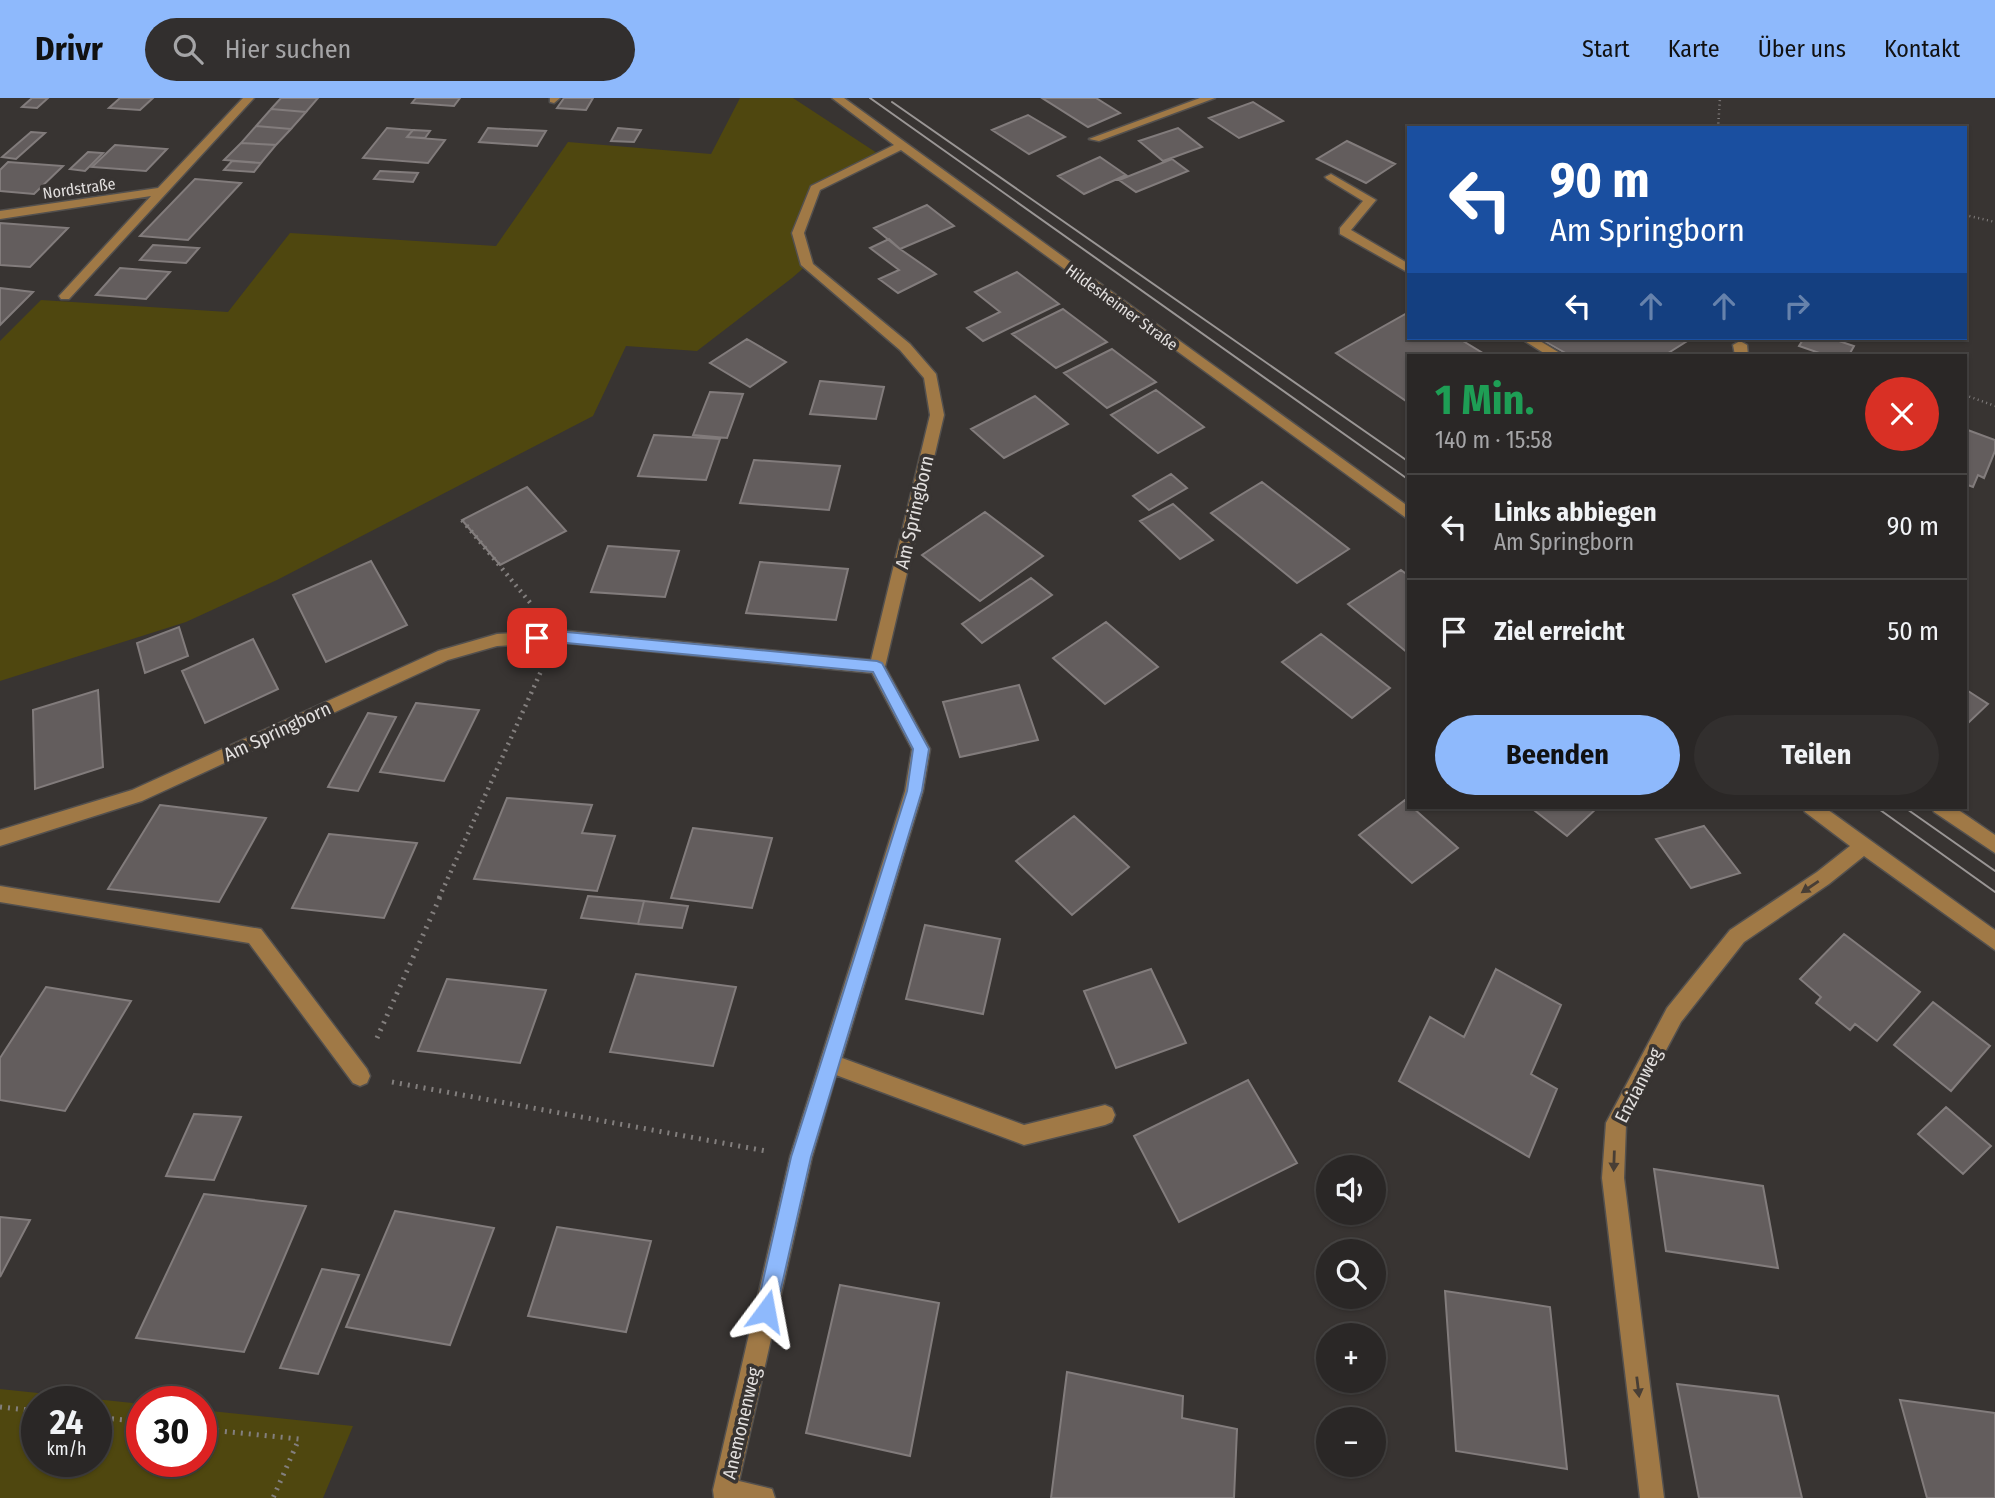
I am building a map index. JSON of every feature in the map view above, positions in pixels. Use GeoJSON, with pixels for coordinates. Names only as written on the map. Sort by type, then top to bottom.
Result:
{"type":"FeatureCollection","features":[{"type":"Feature","properties":{"kind":"street"},"geometry":{"type":"LineString","coordinates":[[65,296],[249,98]]}},
{"type":"Feature","properties":{"kind":"street","name":"Hildesheimer Straße"},"geometry":{"type":"LineString","coordinates":[[837,98],[1407,514]]}},
{"type":"Feature","properties":{"kind":"street"},"geometry":{"type":"LineString","coordinates":[[1095,139],[1169,107],[1210,98]]}},
{"type":"Feature","properties":{"kind":"street","name":"Am Springborn"},"geometry":{"type":"LineString","coordinates":[[0,838],[136,796],[444,655],[497,640],[556,636],[877,667],[937,415],[931,377],[905,346],[807,265],[798,233],[815,188],[901,146]]}},
{"type":"Feature","properties":{"kind":"street"},"geometry":{"type":"LineString","coordinates":[[1331,177],[1370,200],[1344,231],[1407,268]]}},
{"type":"Feature","properties":{"kind":"street","name":"Nordstraße"},"geometry":{"type":"LineString","coordinates":[[0,215],[162,191]]}},
{"type":"Feature","properties":{"kind":"street"},"geometry":{"type":"LineString","coordinates":[[1530,340],[1554,354]]}},
{"type":"Feature","properties":{"kind":"street","name":"Anemonenweg"},"geometry":{"type":"LineString","coordinates":[[726,1494],[801,1157],[915,791],[921,749],[877,667]]}},
{"type":"Feature","properties":{"kind":"street"},"geometry":{"type":"LineString","coordinates":[[1814,809],[1995,941]]}},
{"type":"Feature","properties":{"kind":"street"},"geometry":{"type":"LineString","coordinates":[[1943,809],[1995,845]]}},
{"type":"Feature","properties":{"kind":"street","name":"Enzianweg"},"geometry":{"type":"LineString","coordinates":[[1652,1498],[1614,1178],[1616,1123],[1674,1015],[1737,936],[1823,878],[1864,845]]}},
{"type":"Feature","properties":{"kind":"street"},"geometry":{"type":"LineString","coordinates":[[0,894],[254,935],[360,1076]]}},
{"type":"Feature","properties":{"kind":"street"},"geometry":{"type":"LineString","coordinates":[[830,1063],[1024,1135],[1105,1115]]}},
{"type":"Feature","properties":{"kind":"street"},"geometry":{"type":"LineString","coordinates":[[726,1494],[763,1498]]}},
{"type":"Feature","properties":{"kind":"path"},"geometry":{"type":"LineString","coordinates":[[1718,126],[1720,98]]}},
{"type":"Feature","properties":{"kind":"path"},"geometry":{"type":"LineString","coordinates":[[1967,215],[1995,222]]}},
{"type":"Feature","properties":{"kind":"path"},"geometry":{"type":"LineString","coordinates":[[1967,396],[1995,406]]}},
{"type":"Feature","properties":{"kind":"path"},"geometry":{"type":"LineString","coordinates":[[462,520],[556,636],[360,1076],[801,1157]]}},
{"type":"Feature","properties":{"kind":"path"},"geometry":{"type":"LineString","coordinates":[[0,1407],[21,1409]]}},
{"type":"Feature","properties":{"kind":"path"},"geometry":{"type":"LineString","coordinates":[[217,1431],[299,1439],[273,1498]]}},
{"type":"Feature","properties":{"kind":"shaded area"},"geometry":{"type":"Polygon","coordinates":[[[740,98],[793,98],[880,155],[815,188],[798,233],[807,265],[792,278],[697,351],[626,346],[593,416],[277,580],[186,622],[0,681],[0,341],[41,300],[228,312],[290,233],[496,246],[568,142],[711,154],[740,98]]]}},
{"type":"Feature","properties":{"kind":"shaded area"},"geometry":{"type":"Polygon","coordinates":[[[0,1389],[21,1391],[21,1477],[112,1477],[112,1401],[126,1402],[126,1477],[217,1477],[217,1412],[353,1426],[323,1498],[0,1498],[0,1389]]]}},
{"type":"Feature","properties":{"kind":"building"},"geometry":{"type":"Polygon","coordinates":[[[32,98],[48,98],[37,108],[22,107],[32,98]]]}},
{"type":"Feature","properties":{"kind":"building"},"geometry":{"type":"Polygon","coordinates":[[[120,98],[153,98],[140,110],[109,108],[120,98]]]}},
{"type":"Feature","properties":{"kind":"building"},"geometry":{"type":"Polygon","coordinates":[[[281,98],[318,98],[306,112],[271,109],[281,98]]]}},
{"type":"Feature","properties":{"kind":"building"},"geometry":{"type":"Polygon","coordinates":[[[416,98],[460,98],[454,106],[412,103],[416,98]]]}},
{"type":"Feature","properties":{"kind":"building"},"geometry":{"type":"Polygon","coordinates":[[[564,98],[593,98],[586,110],[557,108],[564,98]]]}},
{"type":"Feature","properties":{"kind":"building"},"geometry":{"type":"Polygon","coordinates":[[[1042,98],[1096,98],[1120,113],[1088,127],[1042,98]]]}},
{"type":"Feature","properties":{"kind":"building"},"geometry":{"type":"Polygon","coordinates":[[[1253,102],[1283,121],[1239,138],[1209,118],[1253,102]]]}},
{"type":"Feature","properties":{"kind":"building"},"geometry":{"type":"Polygon","coordinates":[[[271,109],[306,112],[291,129],[256,126],[271,109]]]}},
{"type":"Feature","properties":{"kind":"building"},"geometry":{"type":"Polygon","coordinates":[[[1028,115],[1065,137],[1029,154],[992,130],[1028,115]]]}},
{"type":"Feature","properties":{"kind":"building"},"geometry":{"type":"Polygon","coordinates":[[[256,126],[291,129],[276,145],[241,143],[256,126]]]}},
{"type":"Feature","properties":{"kind":"building"},"geometry":{"type":"Polygon","coordinates":[[[387,128],[413,130],[407,137],[445,140],[428,163],[363,158],[387,128]]]}},
{"type":"Feature","properties":{"kind":"building"},"geometry":{"type":"Polygon","coordinates":[[[488,128],[546,131],[537,146],[479,142],[488,128]]]}},
{"type":"Feature","properties":{"kind":"building"},"geometry":{"type":"Polygon","coordinates":[[[618,128],[641,130],[634,142],[611,141],[618,128]]]}},
{"type":"Feature","properties":{"kind":"building"},"geometry":{"type":"Polygon","coordinates":[[[1178,128],[1202,147],[1163,161],[1139,141],[1178,128]]]}},
{"type":"Feature","properties":{"kind":"building"},"geometry":{"type":"Polygon","coordinates":[[[413,130],[430,131],[425,138],[407,137],[413,130]]]}},
{"type":"Feature","properties":{"kind":"building"},"geometry":{"type":"Polygon","coordinates":[[[31,132],[45,133],[16,159],[2,157],[31,132]]]}},
{"type":"Feature","properties":{"kind":"building"},"geometry":{"type":"Polygon","coordinates":[[[1347,141],[1395,164],[1366,183],[1317,159],[1347,141]]]}},
{"type":"Feature","properties":{"kind":"building"},"geometry":{"type":"Polygon","coordinates":[[[241,143],[276,145],[261,163],[224,160],[241,143]]]}},
{"type":"Feature","properties":{"kind":"building"},"geometry":{"type":"Polygon","coordinates":[[[115,145],[167,149],[146,171],[92,167],[115,145]]]}},
{"type":"Feature","properties":{"kind":"building"},"geometry":{"type":"Polygon","coordinates":[[[88,152],[103,153],[85,171],[70,169],[88,152]]]}},
{"type":"Feature","properties":{"kind":"building"},"geometry":{"type":"Polygon","coordinates":[[[1100,157],[1126,175],[1084,194],[1058,176],[1100,157]]]}},
{"type":"Feature","properties":{"kind":"building"},"geometry":{"type":"Polygon","coordinates":[[[1172,159],[1188,171],[1136,192],[1119,180],[1172,159]]]}},
{"type":"Feature","properties":{"kind":"building"},"geometry":{"type":"Polygon","coordinates":[[[232,161],[261,163],[254,172],[224,170],[232,161]]]}},
{"type":"Feature","properties":{"kind":"building"},"geometry":{"type":"Polygon","coordinates":[[[8,162],[63,166],[34,194],[0,191],[0,170],[8,162]]]}},
{"type":"Feature","properties":{"kind":"building"},"geometry":{"type":"Polygon","coordinates":[[[380,171],[418,173],[413,182],[374,179],[380,171]]]}},
{"type":"Feature","properties":{"kind":"building"},"geometry":{"type":"Polygon","coordinates":[[[195,179],[241,183],[188,240],[140,236],[195,179]]]}},
{"type":"Feature","properties":{"kind":"building"},"geometry":{"type":"Polygon","coordinates":[[[927,205],[954,226],[900,249],[874,228],[927,205]]]}},
{"type":"Feature","properties":{"kind":"building"},"geometry":{"type":"Polygon","coordinates":[[[0,223],[68,228],[30,267],[0,265],[0,223]]]}},
{"type":"Feature","properties":{"kind":"building"},"geometry":{"type":"Polygon","coordinates":[[[889,239],[936,274],[898,293],[879,279],[899,270],[870,248],[889,239]]]}},
{"type":"Feature","properties":{"kind":"building"},"geometry":{"type":"Polygon","coordinates":[[[153,245],[199,248],[186,263],[140,260],[153,245]]]}},
{"type":"Feature","properties":{"kind":"building"},"geometry":{"type":"Polygon","coordinates":[[[120,268],[170,272],[146,299],[96,295],[120,268]]]}},
{"type":"Feature","properties":{"kind":"building"},"geometry":{"type":"Polygon","coordinates":[[[1017,272],[1059,304],[983,341],[967,328],[1000,312],[975,292],[1017,272]]]}},
{"type":"Feature","properties":{"kind":"building"},"geometry":{"type":"Polygon","coordinates":[[[0,288],[33,292],[0,325],[0,288]]]}},
{"type":"Feature","properties":{"kind":"building"},"geometry":{"type":"Polygon","coordinates":[[[1063,309],[1107,342],[1056,368],[1012,334],[1063,309]]]}},
{"type":"Feature","properties":{"kind":"building"},"geometry":{"type":"Polygon","coordinates":[[[1407,313],[1407,340],[1461,340],[1484,354],[1407,354],[1407,402],[1336,353],[1407,313]]]}},
{"type":"Feature","properties":{"kind":"building"},"geometry":{"type":"Polygon","coordinates":[[[747,339],[786,362],[750,387],[710,363],[747,339]]]}},
{"type":"Feature","properties":{"kind":"building"},"geometry":{"type":"Polygon","coordinates":[[[1543,340],[1689,340],[1667,354],[1567,354],[1543,340]]]}},
{"type":"Feature","properties":{"kind":"building"},"geometry":{"type":"Polygon","coordinates":[[[1803,340],[1836,340],[1854,346],[1850,354],[1822,354],[1799,346],[1803,340]]]}},
{"type":"Feature","properties":{"kind":"building"},"geometry":{"type":"Polygon","coordinates":[[[1112,349],[1156,382],[1107,408],[1064,373],[1112,349]]]}},
{"type":"Feature","properties":{"kind":"building"},"geometry":{"type":"Polygon","coordinates":[[[820,381],[884,387],[876,419],[810,414],[820,381]]]}},
{"type":"Feature","properties":{"kind":"building"},"geometry":{"type":"Polygon","coordinates":[[[1156,390],[1204,427],[1158,453],[1111,415],[1156,390]]]}},
{"type":"Feature","properties":{"kind":"building"},"geometry":{"type":"Polygon","coordinates":[[[710,392],[743,394],[727,438],[693,435],[710,392]]]}},
{"type":"Feature","properties":{"kind":"building"},"geometry":{"type":"Polygon","coordinates":[[[1035,396],[1068,424],[1004,458],[971,429],[1035,396]]]}},
{"type":"Feature","properties":{"kind":"building"},"geometry":{"type":"Polygon","coordinates":[[[1967,430],[1995,440],[1995,451],[1984,478],[1978,475],[1973,487],[1967,485],[1967,430]]]}},
{"type":"Feature","properties":{"kind":"building"},"geometry":{"type":"Polygon","coordinates":[[[654,435],[720,439],[706,480],[638,476],[654,435]]]}},
{"type":"Feature","properties":{"kind":"building"},"geometry":{"type":"Polygon","coordinates":[[[754,460],[840,466],[829,510],[740,503],[754,460]]]}},
{"type":"Feature","properties":{"kind":"building"},"geometry":{"type":"Polygon","coordinates":[[[1171,474],[1187,488],[1149,510],[1133,496],[1171,474]]]}},
{"type":"Feature","properties":{"kind":"building"},"geometry":{"type":"Polygon","coordinates":[[[1262,482],[1349,549],[1297,583],[1211,513],[1262,482]]]}},
{"type":"Feature","properties":{"kind":"building"},"geometry":{"type":"Polygon","coordinates":[[[527,487],[566,531],[500,565],[462,520],[527,487]]]}},
{"type":"Feature","properties":{"kind":"building"},"geometry":{"type":"Polygon","coordinates":[[[1173,504],[1213,540],[1180,559],[1140,521],[1173,504]]]}},
{"type":"Feature","properties":{"kind":"building"},"geometry":{"type":"Polygon","coordinates":[[[985,512],[1043,556],[980,601],[922,555],[985,512]]]}},
{"type":"Feature","properties":{"kind":"building"},"geometry":{"type":"Polygon","coordinates":[[[608,546],[679,551],[665,597],[591,592],[608,546]]]}},
{"type":"Feature","properties":{"kind":"building"},"geometry":{"type":"Polygon","coordinates":[[[371,561],[407,625],[326,662],[293,595],[371,561]]]}},
{"type":"Feature","properties":{"kind":"building"},"geometry":{"type":"Polygon","coordinates":[[[760,562],[848,569],[836,620],[746,613],[760,562]]]}},
{"type":"Feature","properties":{"kind":"building"},"geometry":{"type":"Polygon","coordinates":[[[1401,570],[1407,574],[1407,652],[1348,604],[1401,570]]]}},
{"type":"Feature","properties":{"kind":"building"},"geometry":{"type":"Polygon","coordinates":[[[1031,578],[1052,595],[982,643],[962,624],[1031,578]]]}},
{"type":"Feature","properties":{"kind":"building"},"geometry":{"type":"Polygon","coordinates":[[[1106,622],[1158,667],[1105,704],[1053,658],[1106,622]]]}},
{"type":"Feature","properties":{"kind":"building"},"geometry":{"type":"Polygon","coordinates":[[[179,627],[188,656],[145,673],[137,643],[179,627]]]}},
{"type":"Feature","properties":{"kind":"building"},"geometry":{"type":"Polygon","coordinates":[[[1321,634],[1390,688],[1352,718],[1282,662],[1321,634]]]}},
{"type":"Feature","properties":{"kind":"building"},"geometry":{"type":"Polygon","coordinates":[[[253,639],[278,689],[205,723],[182,671],[253,639]]]}},
{"type":"Feature","properties":{"kind":"building"},"geometry":{"type":"Polygon","coordinates":[[[1019,685],[1038,740],[960,757],[943,702],[1019,685]]]}},
{"type":"Feature","properties":{"kind":"building"},"geometry":{"type":"Polygon","coordinates":[[[98,690],[103,767],[35,789],[33,710],[98,690]]]}},
{"type":"Feature","properties":{"kind":"building"},"geometry":{"type":"Polygon","coordinates":[[[1967,690],[1988,704],[1967,724],[1967,690]]]}},
{"type":"Feature","properties":{"kind":"building"},"geometry":{"type":"Polygon","coordinates":[[[416,703],[479,710],[444,781],[380,772],[416,703]]]}},
{"type":"Feature","properties":{"kind":"building"},"geometry":{"type":"Polygon","coordinates":[[[368,713],[396,717],[358,791],[328,787],[368,713]]]}},
{"type":"Feature","properties":{"kind":"building"},"geometry":{"type":"Polygon","coordinates":[[[507,798],[592,805],[582,833],[615,836],[597,891],[474,879],[507,798]]]}},
{"type":"Feature","properties":{"kind":"building"},"geometry":{"type":"Polygon","coordinates":[[[1405,800],[1407,809],[1414,809],[1458,848],[1412,883],[1359,835],[1405,800]]]}},
{"type":"Feature","properties":{"kind":"building"},"geometry":{"type":"Polygon","coordinates":[[[160,805],[266,818],[219,902],[108,889],[160,805]]]}},
{"type":"Feature","properties":{"kind":"building"},"geometry":{"type":"Polygon","coordinates":[[[1533,809],[1596,809],[1567,836],[1533,809]]]}},
{"type":"Feature","properties":{"kind":"building"},"geometry":{"type":"Polygon","coordinates":[[[1074,816],[1129,867],[1072,915],[1016,861],[1074,816]]]}},
{"type":"Feature","properties":{"kind":"building"},"geometry":{"type":"Polygon","coordinates":[[[1704,826],[1740,873],[1691,888],[1656,839],[1704,826]]]}},
{"type":"Feature","properties":{"kind":"building"},"geometry":{"type":"Polygon","coordinates":[[[693,828],[772,838],[752,908],[671,898],[693,828]]]}},
{"type":"Feature","properties":{"kind":"building"},"geometry":{"type":"Polygon","coordinates":[[[329,834],[417,843],[384,918],[292,908],[329,834]]]}},
{"type":"Feature","properties":{"kind":"building"},"geometry":{"type":"Polygon","coordinates":[[[588,896],[644,901],[638,924],[581,918],[588,896]]]}},
{"type":"Feature","properties":{"kind":"building"},"geometry":{"type":"Polygon","coordinates":[[[644,901],[688,906],[682,928],[638,924],[644,901]]]}},
{"type":"Feature","properties":{"kind":"building"},"geometry":{"type":"Polygon","coordinates":[[[925,925],[1000,939],[983,1014],[906,999],[925,925]]]}},
{"type":"Feature","properties":{"kind":"building"},"geometry":{"type":"Polygon","coordinates":[[[1844,934],[1920,992],[1877,1041],[1855,1024],[1850,1030],[1816,1003],[1821,997],[1800,979],[1844,934]]]}},
{"type":"Feature","properties":{"kind":"building"},"geometry":{"type":"Polygon","coordinates":[[[1151,969],[1186,1043],[1116,1068],[1084,991],[1151,969]]]}},
{"type":"Feature","properties":{"kind":"building"},"geometry":{"type":"Polygon","coordinates":[[[1496,969],[1561,1005],[1531,1074],[1557,1089],[1529,1157],[1399,1081],[1430,1017],[1464,1037],[1496,969]]]}},
{"type":"Feature","properties":{"kind":"building"},"geometry":{"type":"Polygon","coordinates":[[[636,974],[736,987],[713,1066],[610,1052],[636,974]]]}},
{"type":"Feature","properties":{"kind":"building"},"geometry":{"type":"Polygon","coordinates":[[[447,979],[546,990],[520,1063],[418,1051],[447,979]]]}},
{"type":"Feature","properties":{"kind":"building"},"geometry":{"type":"Polygon","coordinates":[[[46,987],[131,1001],[65,1111],[0,1100],[0,1058],[46,987]]]}},
{"type":"Feature","properties":{"kind":"building"},"geometry":{"type":"Polygon","coordinates":[[[1933,1002],[1990,1046],[1951,1091],[1894,1045],[1933,1002]]]}},
{"type":"Feature","properties":{"kind":"building"},"geometry":{"type":"Polygon","coordinates":[[[1248,1080],[1297,1163],[1179,1222],[1134,1136],[1248,1080]]]}},
{"type":"Feature","properties":{"kind":"building"},"geometry":{"type":"Polygon","coordinates":[[[1946,1107],[1991,1146],[1963,1174],[1918,1134],[1946,1107]]]}},
{"type":"Feature","properties":{"kind":"building"},"geometry":{"type":"Polygon","coordinates":[[[194,1114],[241,1117],[214,1180],[166,1176],[194,1114]]]}},
{"type":"Feature","properties":{"kind":"building"},"geometry":{"type":"Polygon","coordinates":[[[1654,1169],[1763,1186],[1778,1268],[1666,1251],[1654,1169]]]}},
{"type":"Feature","properties":{"kind":"building"},"geometry":{"type":"Polygon","coordinates":[[[204,1194],[306,1206],[244,1352],[136,1338],[204,1194]]]}},
{"type":"Feature","properties":{"kind":"building"},"geometry":{"type":"Polygon","coordinates":[[[395,1211],[494,1228],[450,1345],[346,1327],[395,1211]]]}},
{"type":"Feature","properties":{"kind":"building"},"geometry":{"type":"Polygon","coordinates":[[[0,1217],[30,1220],[0,1277],[0,1217]]]}},
{"type":"Feature","properties":{"kind":"building"},"geometry":{"type":"Polygon","coordinates":[[[557,1227],[651,1241],[626,1332],[528,1316],[557,1227]]]}},
{"type":"Feature","properties":{"kind":"building"},"geometry":{"type":"Polygon","coordinates":[[[322,1269],[359,1275],[318,1374],[280,1368],[322,1269]]]}},
{"type":"Feature","properties":{"kind":"building"},"geometry":{"type":"Polygon","coordinates":[[[840,1285],[939,1303],[910,1456],[806,1433],[840,1285]]]}},
{"type":"Feature","properties":{"kind":"building"},"geometry":{"type":"Polygon","coordinates":[[[1445,1291],[1550,1307],[1567,1469],[1456,1451],[1445,1291]]]}},
{"type":"Feature","properties":{"kind":"building"},"geometry":{"type":"Polygon","coordinates":[[[1067,1372],[1183,1396],[1182,1418],[1237,1429],[1234,1498],[1051,1498],[1067,1372]]]}},
{"type":"Feature","properties":{"kind":"building"},"geometry":{"type":"Polygon","coordinates":[[[1677,1384],[1778,1396],[1802,1498],[1699,1498],[1677,1384]]]}},
{"type":"Feature","properties":{"kind":"building"},"geometry":{"type":"Polygon","coordinates":[[[1900,1400],[1995,1413],[1995,1498],[1927,1498],[1900,1400]]]}},
{"type":"Feature","properties":{"kind":"tram line"},"geometry":{"type":"LineString","coordinates":[[870,98],[1407,479]]}},
{"type":"Feature","properties":{"kind":"tram line"},"geometry":{"type":"LineString","coordinates":[[892,102],[1407,461]]}},
{"type":"Feature","properties":{"kind":"tram line"},"geometry":{"type":"LineString","coordinates":[[1879,809],[1995,892]]}},
{"type":"Feature","properties":{"kind":"tram line"},"geometry":{"type":"LineString","coordinates":[[1907,809],[1995,871]]}},
{"type":"Feature","properties":{"kind":"route"},"geometry":{"type":"LineString","coordinates":[[537,638],[556,636],[877,667],[921,749],[915,791],[801,1157],[766,1311]]}}]}
